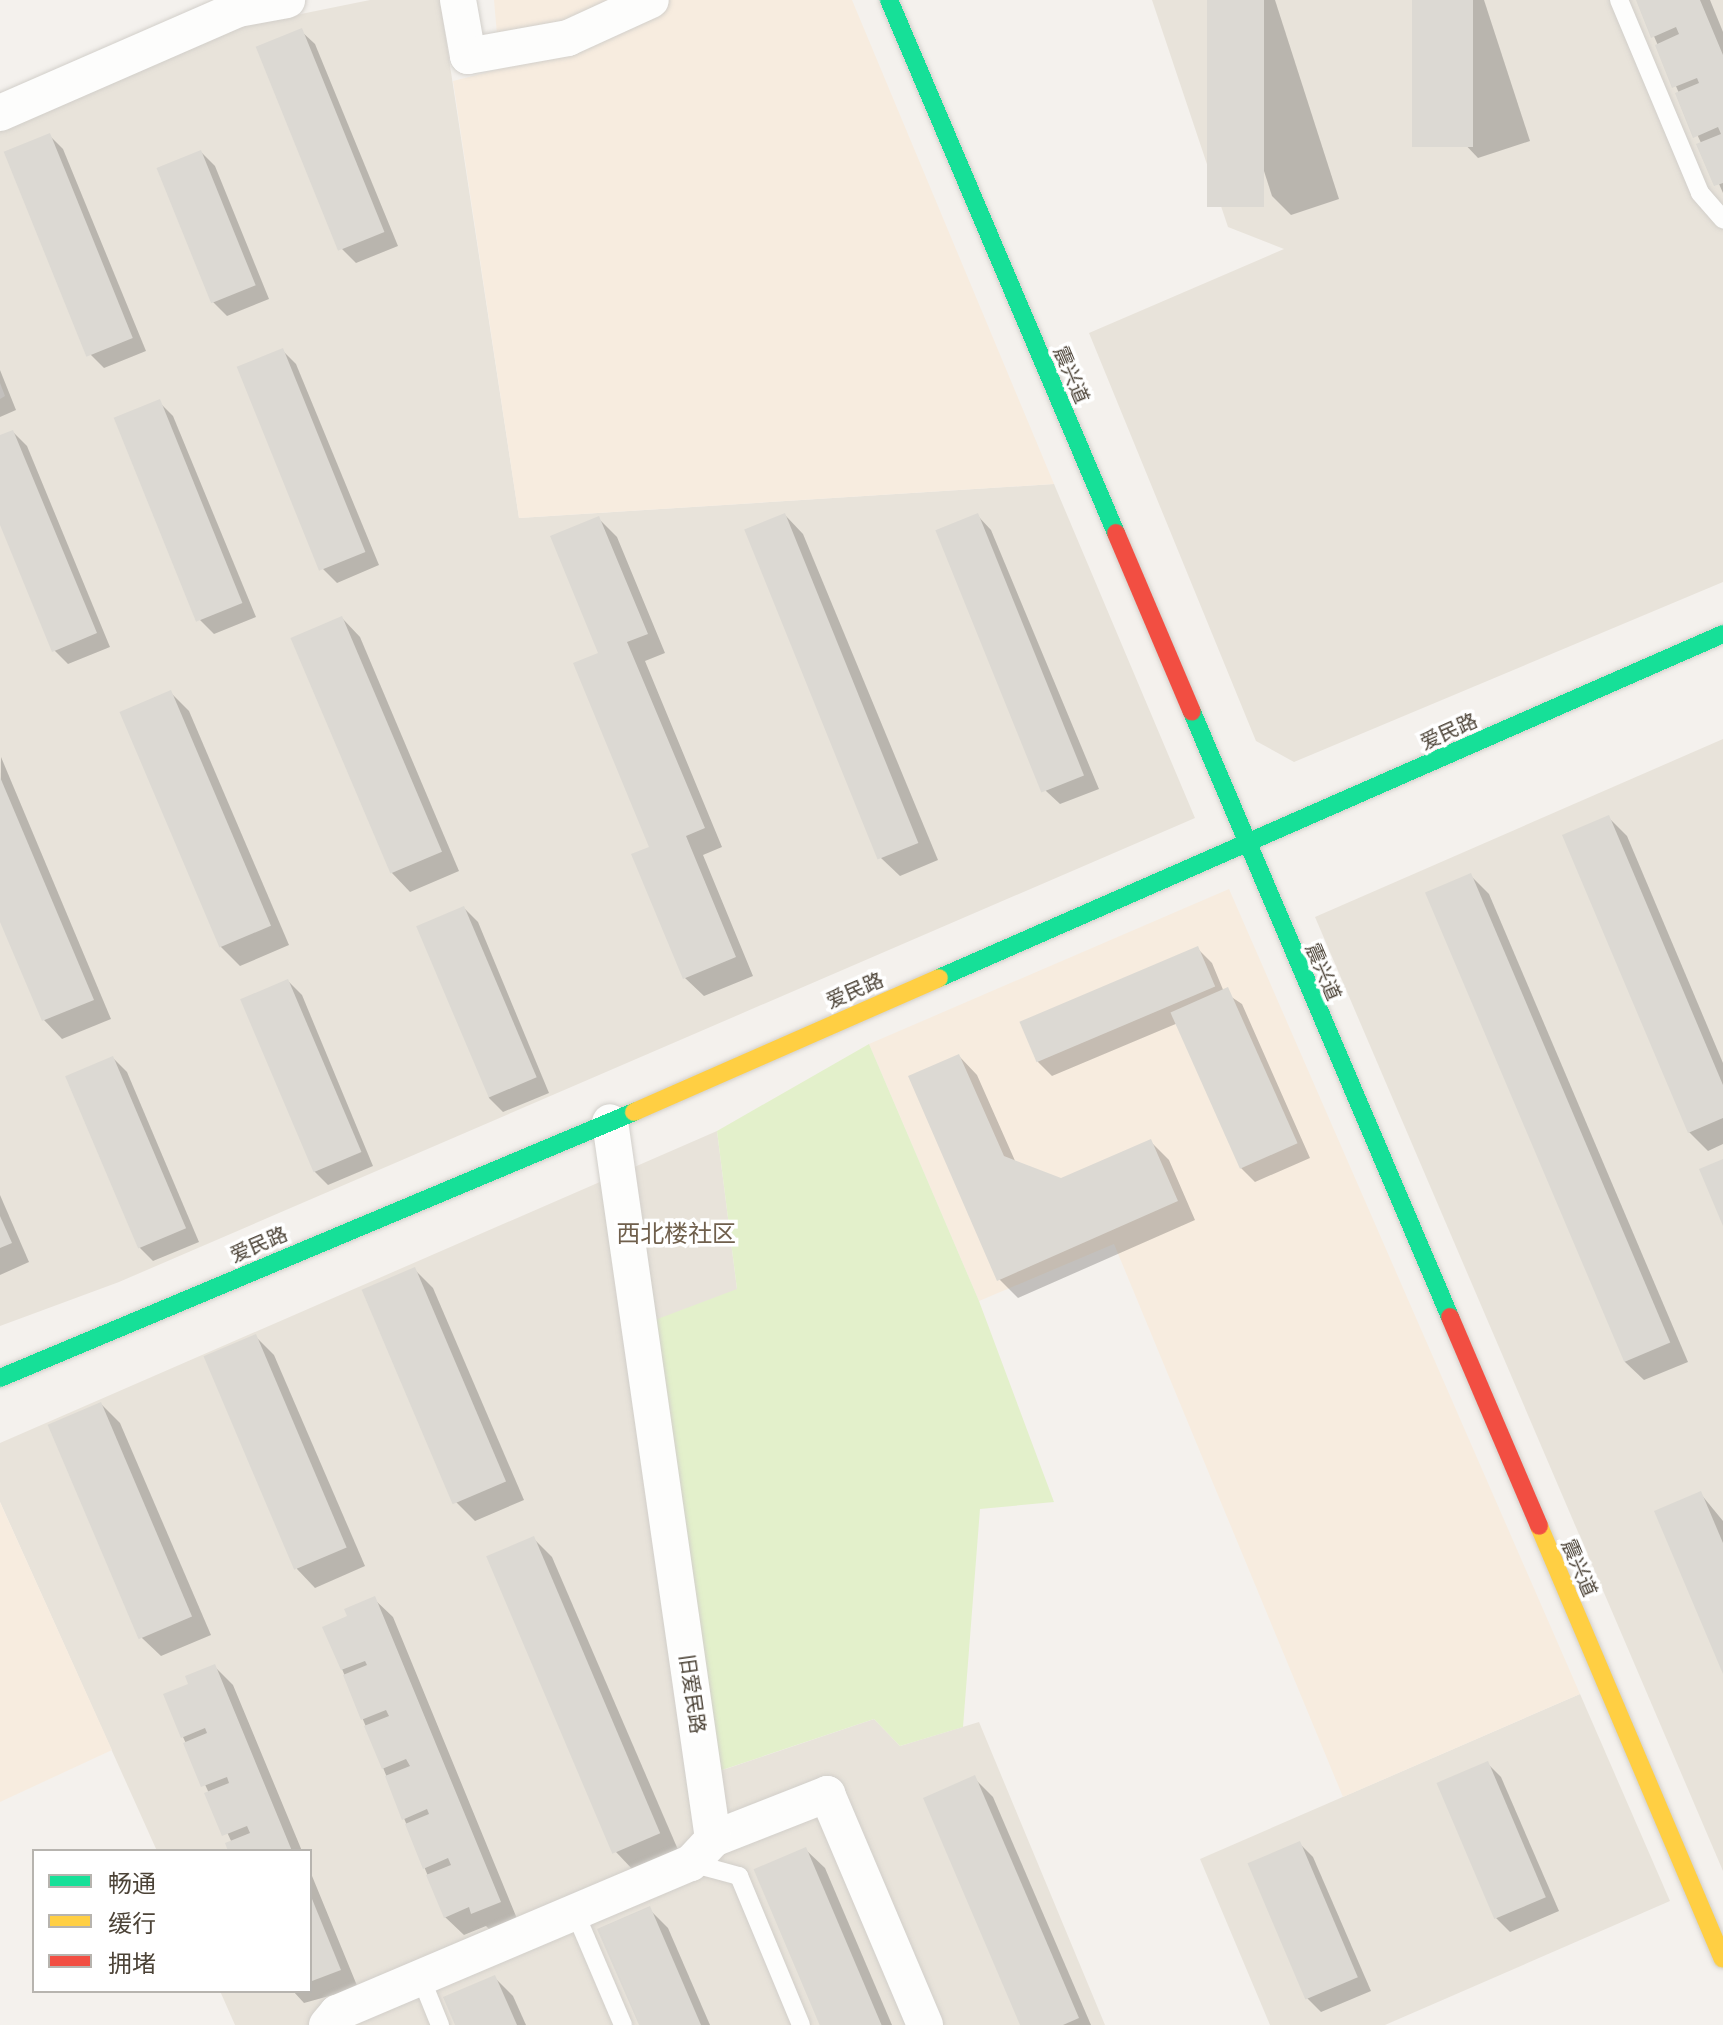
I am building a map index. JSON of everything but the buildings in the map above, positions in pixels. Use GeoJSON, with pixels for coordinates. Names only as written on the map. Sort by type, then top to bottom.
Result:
{"type":"FeatureCollection","features":[{"type":"Feature","properties":{"kind":"street"},"geometry":{"type":"LineString","coordinates":[[0,113],[238,9],[287,0]]}},
{"type":"Feature","properties":{"kind":"street"},"geometry":{"type":"LineString","coordinates":[[458,0],[468,56],[568,38],[651,0]]}},
{"type":"Feature","properties":{"kind":"street","name":"震兴道"},"geometry":{"type":"LineString","coordinates":[[889,0],[1246,847],[1723,1959]]}},
{"type":"Feature","properties":{"kind":"street","name":"爱民路"},"geometry":{"type":"LineString","coordinates":[[0,1378],[610,1122],[1246,847],[1723,634]]}},
{"type":"Feature","properties":{"kind":"street","name":"旧爱民路"},"geometry":{"type":"LineString","coordinates":[[610,1122],[702,1851]]}},
{"type":"Feature","properties":{"kind":"street"},"geometry":{"type":"LineString","coordinates":[[327,2025],[337,2013],[574,1910],[827,1794],[925,2025]]}},
{"type":"Feature","properties":{"kind":"lane"},"geometry":{"type":"LineString","coordinates":[[1619,0],[1700,193],[1723,219]]}},
{"type":"Feature","properties":{"kind":"lane"},"geometry":{"type":"LineString","coordinates":[[702,1851],[739,1876],[801,2025]]}},
{"type":"Feature","properties":{"kind":"lane"},"geometry":{"type":"LineString","coordinates":[[574,1910],[623,2025]]}},
{"type":"Feature","properties":{"kind":"lane"},"geometry":{"type":"LineString","coordinates":[[421,1978],[440,2025]]}},
{"type":"Feature","properties":{"kind":"shaded area"},"geometry":{"type":"Polygon","coordinates":[[[370,0],[440,0],[519,518],[1054,484],[1195,818],[119,1282],[0,1326],[0,399],[5,396],[0,383],[0,131],[227,29],[370,0]]]}},
{"type":"Feature","properties":{"kind":"shaded area"},"geometry":{"type":"Polygon","coordinates":[[[494,0],[852,0],[1054,484],[519,518],[453,81],[500,69],[494,0]]]}},
{"type":"Feature","properties":{"kind":"shaded area"},"geometry":{"type":"Polygon","coordinates":[[[1152,0],[1723,0],[1723,582],[1294,762],[1256,741],[1089,333],[1284,249],[1228,227],[1152,0]]]}},
{"type":"Feature","properties":{"kind":"shaded area"},"geometry":{"type":"Polygon","coordinates":[[[1723,739],[1723,1871],[1315,917],[1723,739]]]}},
{"type":"Feature","properties":{"kind":"shaded area"},"geometry":{"type":"Polygon","coordinates":[[[1229,889],[1580,1694],[1343,1797],[1114,1244],[979,1301],[869,1044],[1229,889]]]}},
{"type":"Feature","properties":{"kind":"shaded area"},"geometry":{"type":"Polygon","coordinates":[[[717,1131],[737,1289],[708,1775],[874,1719],[900,1746],[979,1722],[1105,2025],[235,2025],[221,1993],[312,1993],[312,1849],[156,1849],[0,1502],[0,1443],[717,1131]]]}},
{"type":"Feature","properties":{"kind":"shaded area"},"geometry":{"type":"Polygon","coordinates":[[[0,1502],[112,1750],[0,1802],[0,1502]]]}},
{"type":"Feature","properties":{"kind":"shaded area"},"geometry":{"type":"Polygon","coordinates":[[[1580,1694],[1670,1901],[1385,2025],[1270,2025],[1200,1859],[1580,1694]]]}},
{"type":"Feature","properties":{"kind":"green space"},"geometry":{"type":"Polygon","coordinates":[[[869,1044],[979,1301],[1054,1502],[980,1509],[963,1727],[900,1746],[874,1719],[707,1775],[639,1326],[737,1289],[717,1131],[869,1044]]]}},
{"type":"Feature","properties":{"kind":"traffic: fast"},"geometry":{"type":"LineString","coordinates":[[889,0],[1116,533]]}},
{"type":"Feature","properties":{"kind":"traffic: fast"},"geometry":{"type":"LineString","coordinates":[[939,978],[1723,634]]}},
{"type":"Feature","properties":{"kind":"traffic: fast"},"geometry":{"type":"LineString","coordinates":[[1192,712],[1450,1317]]}},
{"type":"Feature","properties":{"kind":"traffic: fast"},"geometry":{"type":"LineString","coordinates":[[0,1378],[634,1112]]}},
{"type":"Feature","properties":{"kind":"traffic: slow"},"geometry":{"type":"LineString","coordinates":[[634,1112],[939,978]]}},
{"type":"Feature","properties":{"kind":"traffic: slow"},"geometry":{"type":"LineString","coordinates":[[1539,1526],[1723,1959]]}},
{"type":"Feature","properties":{"kind":"traffic: jam"},"geometry":{"type":"LineString","coordinates":[[1116,533],[1192,712]]}},
{"type":"Feature","properties":{"kind":"traffic: jam"},"geometry":{"type":"LineString","coordinates":[[1450,1317],[1539,1526]]}},
{"type":"Feature","properties":{"kind":"district","name":"西北楼社区"},"geometry":{"type":"Point","coordinates":[676,1235]}}]}
